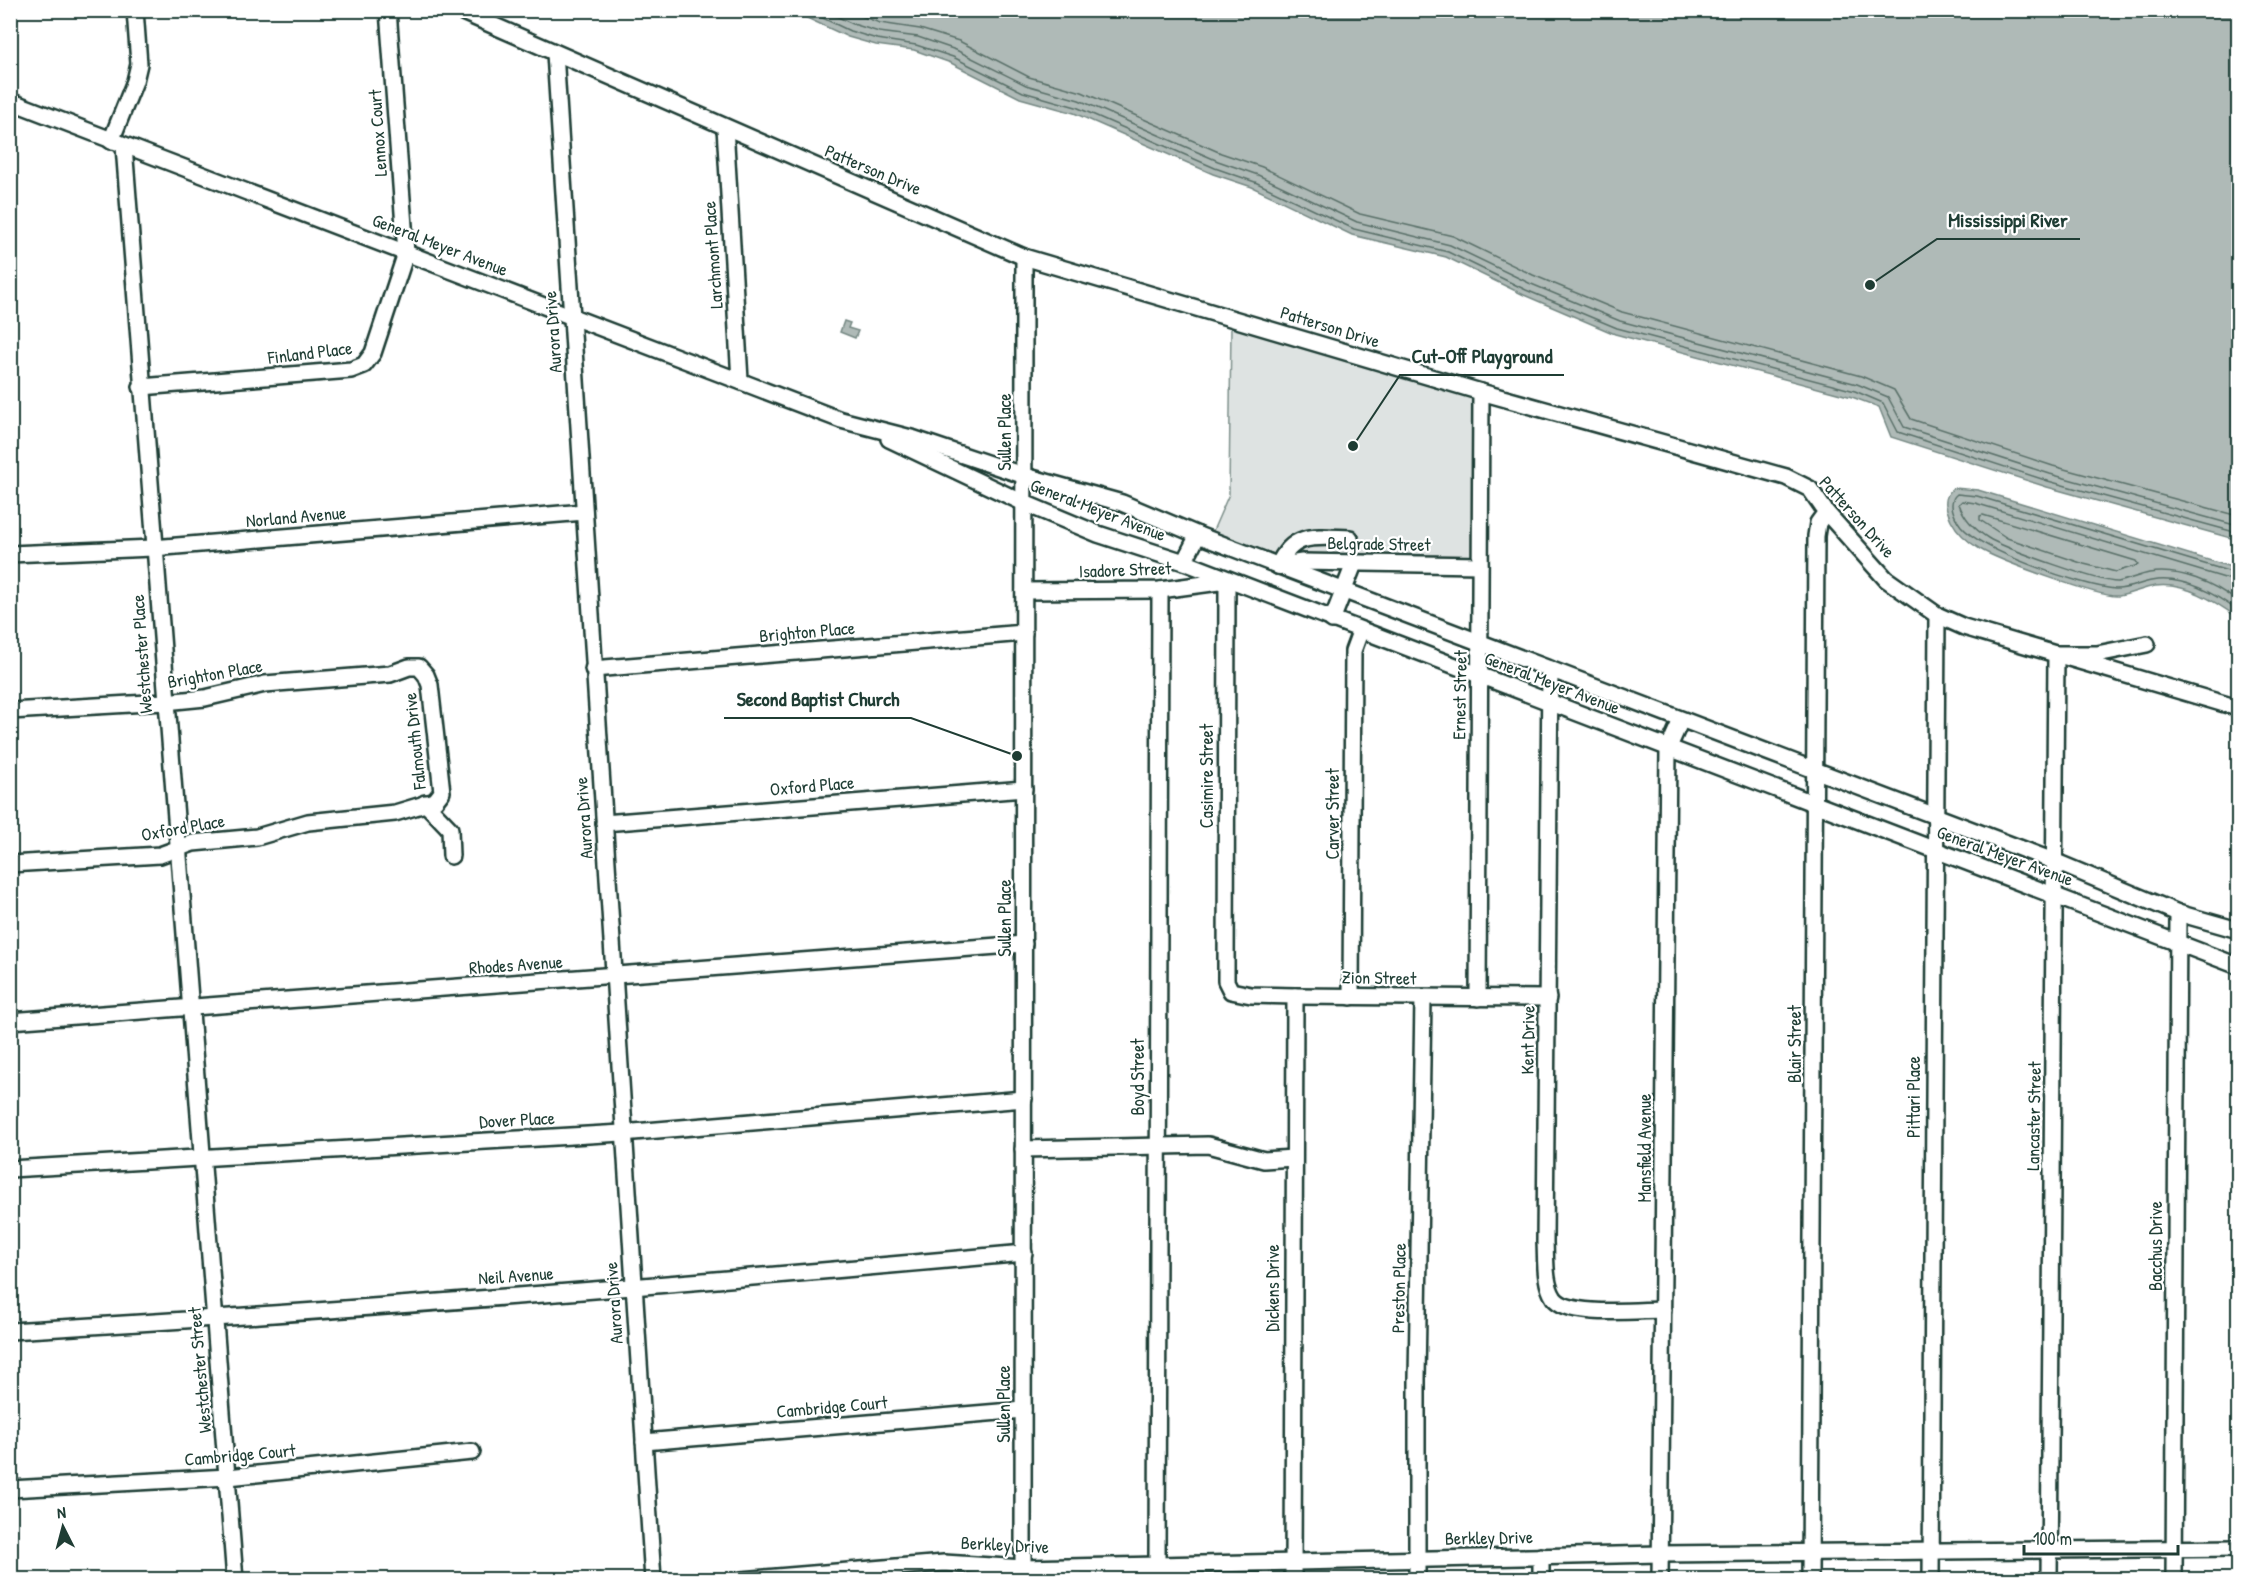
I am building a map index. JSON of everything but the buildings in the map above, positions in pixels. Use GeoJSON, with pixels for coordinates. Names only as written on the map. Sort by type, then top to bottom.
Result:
{"type":"FeatureCollection","features":[{"type":"Feature","properties":{"kind":"street","name":"Westchester Place"},"geometry":{"type":"LineString","coordinates":[[135,10],[139,64],[117,144],[141,387],[203,1158]]}},
{"type":"Feature","properties":{"kind":"street","name":"Lennox Court"},"geometry":{"type":"LineString","coordinates":[[388,10],[406,253]]}},
{"type":"Feature","properties":{"kind":"street","name":"Patterson Drive"},"geometry":{"type":"LineString","coordinates":[[458,10],[1024,257],[1481,392],[1769,471],[1810,489],[1826,512],[1886,579],[1936,615],[1964,627],[2238,708]]}},
{"type":"Feature","properties":{"kind":"street","name":"Aurora Drive"},"geometry":{"type":"LineString","coordinates":[[555,53],[622,1133],[653,1580]]}},
{"type":"Feature","properties":{"kind":"street","name":"General Meyer Avenue"},"geometry":{"type":"LineString","coordinates":[[10,101],[117,144],[572,315],[856,425],[1024,503],[1098,534],[1184,562],[1360,632],[1479,675],[1551,705],[2238,966]]}},
{"type":"Feature","properties":{"kind":"street","name":"Larchmont Place"},"geometry":{"type":"LineString","coordinates":[[725,127],[740,380]]}},
{"type":"Feature","properties":{"kind":"street","name":"Finland Place"},"geometry":{"type":"LineString","coordinates":[[141,387],[328,374],[364,365],[373,353],[406,253]]}},
{"type":"Feature","properties":{"kind":"street","name":"Sullen Place"},"geometry":{"type":"LineString","coordinates":[[1023,1574],[1024,257]]}},
{"type":"Feature","properties":{"kind":"street","name":"Ernest Street"},"geometry":{"type":"LineString","coordinates":[[1478,998],[1481,392]]}},
{"type":"Feature","properties":{"kind":"street","name":"General Meyer Avenue"},"geometry":{"type":"LineString","coordinates":[[856,425],[915,439],[1025,476],[1122,504],[1278,566],[2056,862],[2178,914],[2238,930]]}},
{"type":"Feature","properties":{"kind":"street","name":"Norland Avenue"},"geometry":{"type":"LineString","coordinates":[[10,554],[153,548],[584,512]]}},
{"type":"Feature","properties":{"kind":"street","name":"Blair Street"},"geometry":{"type":"LineString","coordinates":[[1810,1580],[1817,771],[1816,536],[1818,523],[1826,512]]}},
{"type":"Feature","properties":{"kind":"street"},"geometry":{"type":"LineString","coordinates":[[1184,562],[1198,535]]}},
{"type":"Feature","properties":{"kind":"street"},"geometry":{"type":"LineString","coordinates":[[1278,566],[1289,546],[1297,541],[1311,537],[1350,538]]}},
{"type":"Feature","properties":{"kind":"street","name":"Belgrade Street"},"geometry":{"type":"LineString","coordinates":[[1278,566],[1302,562],[1480,565]]}},
{"type":"Feature","properties":{"kind":"street"},"geometry":{"type":"LineString","coordinates":[[1332,620],[1354,564]]}},
{"type":"Feature","properties":{"kind":"street","name":"Isadore Street"},"geometry":{"type":"LineString","coordinates":[[1024,591],[1160,590],[1227,581]]}},
{"type":"Feature","properties":{"kind":"street","name":"Casimire Street"},"geometry":{"type":"LineString","coordinates":[[1226,972],[1227,581]]}},
{"type":"Feature","properties":{"kind":"street","name":"Boyd Street"},"geometry":{"type":"LineString","coordinates":[[1157,1565],[1160,590]]}},
{"type":"Feature","properties":{"kind":"street","name":"Pittari Place"},"geometry":{"type":"LineString","coordinates":[[1931,1580],[1936,615]]}},
{"type":"Feature","properties":{"kind":"street","name":"Carver Street"},"geometry":{"type":"LineString","coordinates":[[1351,997],[1353,651],[1360,632]]}},
{"type":"Feature","properties":{"kind":"street","name":"Brighton Place"},"geometry":{"type":"LineString","coordinates":[[593,669],[1024,633]]}},
{"type":"Feature","properties":{"kind":"street"},"geometry":{"type":"LineString","coordinates":[[2056,654],[2097,654],[2147,644]]}},
{"type":"Feature","properties":{"kind":"street","name":"Lancaster Street"},"geometry":{"type":"LineString","coordinates":[[2049,1580],[2056,896],[2056,654]]}},
{"type":"Feature","properties":{"kind":"street","name":"Falmouth Drive"},"geometry":{"type":"LineString","coordinates":[[390,674],[409,667],[419,668],[426,675],[430,685],[442,792],[440,798],[395,813]]}},
{"type":"Feature","properties":{"kind":"street","name":"Kent Drive"},"geometry":{"type":"LineString","coordinates":[[1550,669],[1545,1242],[1550,1290],[1565,1307],[1583,1310],[1664,1310]]}},
{"type":"Feature","properties":{"kind":"street","name":"Brighton Place"},"geometry":{"type":"LineString","coordinates":[[10,711],[165,702],[205,698],[265,684],[390,674]]}},
{"type":"Feature","properties":{"kind":"street","name":"Mansfield Avenue"},"geometry":{"type":"LineString","coordinates":[[1660,1580],[1668,749],[1681,720]]}},
{"type":"Feature","properties":{"kind":"street","name":"Oxford Place"},"geometry":{"type":"LineString","coordinates":[[604,823],[1024,789]]}},
{"type":"Feature","properties":{"kind":"street"},"geometry":{"type":"LineString","coordinates":[[425,803],[450,829],[451,856]]}},
{"type":"Feature","properties":{"kind":"street","name":"Oxford Place"},"geometry":{"type":"LineString","coordinates":[[10,864],[160,855],[193,843],[257,837],[308,822],[395,813]]}},
{"type":"Feature","properties":{"kind":"street","name":"Bacchus Drive"},"geometry":{"type":"LineString","coordinates":[[2174,1580],[2178,914]]}},
{"type":"Feature","properties":{"kind":"street","name":"Rhodes Avenue"},"geometry":{"type":"LineString","coordinates":[[10,1021],[613,978],[1024,944]]}},
{"type":"Feature","properties":{"kind":"street","name":"Zion Street"},"geometry":{"type":"LineString","coordinates":[[1226,972],[1228,988],[1235,993],[1351,997],[1548,998]]}},
{"type":"Feature","properties":{"kind":"street","name":"Dickens Drive"},"geometry":{"type":"LineString","coordinates":[[1293,1580],[1295,996]]}},
{"type":"Feature","properties":{"kind":"street","name":"Preston Place"},"geometry":{"type":"LineString","coordinates":[[1418,1580],[1418,1288],[1423,998]]}},
{"type":"Feature","properties":{"kind":"street","name":"Dover Place"},"geometry":{"type":"LineString","coordinates":[[10,1169],[622,1133],[1024,1099]]}},
{"type":"Feature","properties":{"kind":"street"},"geometry":{"type":"LineString","coordinates":[[1023,1149],[1208,1145],[1264,1160],[1293,1158]]}},
{"type":"Feature","properties":{"kind":"street","name":"Westchester Street"},"geometry":{"type":"LineString","coordinates":[[203,1158],[235,1580]]}},
{"type":"Feature","properties":{"kind":"street","name":"Neil Avenue"},"geometry":{"type":"LineString","coordinates":[[10,1331],[215,1319],[633,1287],[1024,1253]]}},
{"type":"Feature","properties":{"kind":"street","name":"Cambridge Court"},"geometry":{"type":"LineString","coordinates":[[644,1442],[1023,1410]]}},
{"type":"Feature","properties":{"kind":"street","name":"Cambridge Court"},"geometry":{"type":"LineString","coordinates":[[10,1489],[228,1477],[472,1452]]}},
{"type":"Feature","properties":{"kind":"street","name":"Berkley Drive"},"geometry":{"type":"LineString","coordinates":[[741,1580],[944,1563],[1023,1574],[1157,1565],[1292,1561],[1660,1554],[2238,1548]]}},
{"type":"Feature","properties":{"kind":"street"},"geometry":{"type":"LineString","coordinates":[[1541,1556],[1541,1580]]}},
{"type":"Feature","properties":{"kind":"shaded area"},"geometry":{"type":"Polygon","coordinates":[[[1231,327],[1478,397],[1476,561],[1289,559],[1212,533],[1229,494],[1231,327]]]}},
{"type":"Feature","properties":{"kind":"water"},"geometry":{"type":"Polygon","coordinates":[[[792,11],[2238,11],[2238,540],[2047,487],[1891,437],[1879,407],[1852,397],[1615,334],[1524,295],[1446,257],[1352,235],[1252,187],[1213,174],[1074,113],[1020,98],[951,63],[914,50],[876,45],[848,37],[792,11]]]}},
{"type":"Feature","properties":{"kind":"water"},"geometry":{"type":"Polygon","coordinates":[[[844,321],[850,323],[848,328],[858,331],[855,338],[840,332],[844,321]]]}},
{"type":"Feature","properties":{"kind":"water"},"geometry":{"type":"Polygon","coordinates":[[[1954,488],[1978,490],[2238,569],[2238,618],[2210,599],[2177,587],[2155,586],[2119,596],[2108,595],[2049,577],[1990,554],[1967,540],[1951,520],[1947,511],[1946,499],[1954,488]]]}},
{"type":"Feature","properties":{"kind":"place","name":"Mississippi River"},"geometry":{"type":"Point","coordinates":[1870,285]}},
{"type":"Feature","properties":{"kind":"place","name":"Cut-Off Playground"},"geometry":{"type":"Point","coordinates":[1353,446]}},
{"type":"Feature","properties":{"kind":"place","name":"Second Baptist Church"},"geometry":{"type":"Point","coordinates":[1017,756]}}]}
